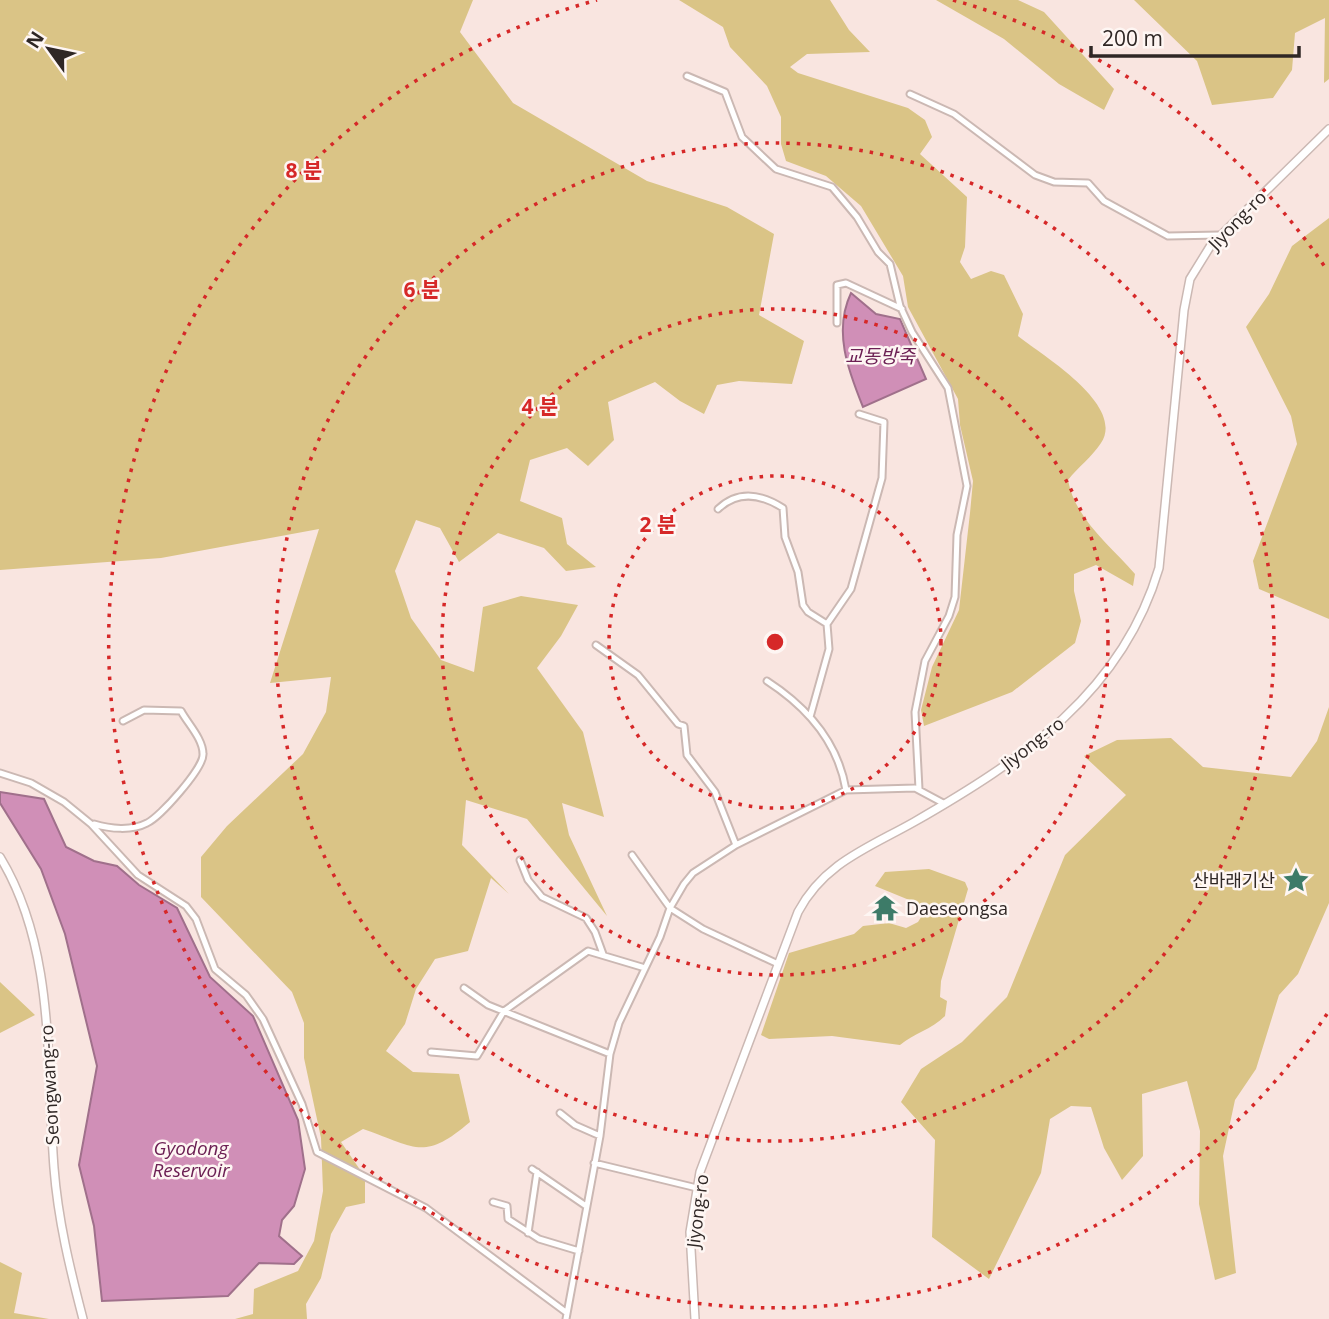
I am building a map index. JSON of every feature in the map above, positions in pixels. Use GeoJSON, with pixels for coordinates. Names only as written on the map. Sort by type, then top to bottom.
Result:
{"type":"FeatureCollection","features":[{"type":"Feature","properties":{"kind":"street"},"geometry":{"type":"LineString","coordinates":[[687,76],[725,92],[743,137],[776,169],[832,187],[890,264],[902,309],[912,332],[948,388],[967,486],[957,535],[955,597],[949,616],[925,661],[915,712],[919,789]]}},
{"type":"Feature","properties":{"kind":"street"},"geometry":{"type":"LineString","coordinates":[[910,94],[954,114],[1035,175],[1054,182],[1088,183],[1104,201],[1168,236],[1220,235]]}},
{"type":"Feature","properties":{"kind":"street","name":"Jiyong-ro"},"geometry":{"type":"LineString","coordinates":[[695,1319],[690,1232],[699,1172],[798,912],[823,875],[1024,753],[1088,697],[1127,643],[1145,608],[1159,568],[1166,518],[1184,310],[1199,261],[1220,235],[1329,129]]}},
{"type":"Feature","properties":{"kind":"street"},"geometry":{"type":"LineString","coordinates":[[837,323],[837,285],[845,283],[902,309]]}},
{"type":"Feature","properties":{"kind":"street"},"geometry":{"type":"LineString","coordinates":[[810,717],[829,649],[827,624],[851,589],[882,478],[884,422],[859,414]]}},
{"type":"Feature","properties":{"kind":"street"},"geometry":{"type":"LineString","coordinates":[[718,509],[728,500],[740,495],[759,497],[783,508],[785,537],[798,572],[803,605],[808,612],[827,624]]}},
{"type":"Feature","properties":{"kind":"street"},"geometry":{"type":"LineString","coordinates":[[596,645],[638,675],[678,723],[684,726],[687,755],[719,799],[736,845]]}},
{"type":"Feature","properties":{"kind":"street"},"geometry":{"type":"LineString","coordinates":[[767,681],[788,694],[835,748],[842,764],[846,790]]}},
{"type":"Feature","properties":{"kind":"street"},"geometry":{"type":"LineString","coordinates":[[91,824],[120,828],[148,823],[190,783],[202,761],[201,745],[181,711],[144,710],[123,721]]}},
{"type":"Feature","properties":{"kind":"street"},"geometry":{"type":"LineString","coordinates":[[0,773],[47,792],[91,824],[138,875],[178,899],[191,912],[215,969],[246,995],[263,1019],[302,1104],[317,1152],[426,1208],[566,1316],[600,1136],[610,1054],[619,1023],[670,908],[693,873],[736,845],[846,790],[919,789],[943,803]]}},
{"type":"Feature","properties":{"kind":"street"},"geometry":{"type":"LineString","coordinates":[[632,855],[670,908],[703,929],[778,964]]}},
{"type":"Feature","properties":{"kind":"street","name":"Seongwang-ro"},"geometry":{"type":"LineString","coordinates":[[0,857],[25,908],[40,965],[60,1227],[83,1319]]}},
{"type":"Feature","properties":{"kind":"street"},"geometry":{"type":"LineString","coordinates":[[520,860],[528,880],[542,897],[564,905],[586,918],[595,932],[603,954]]}},
{"type":"Feature","properties":{"kind":"street"},"geometry":{"type":"LineString","coordinates":[[431,1052],[477,1056],[504,1011],[588,951],[645,968]]}},
{"type":"Feature","properties":{"kind":"street"},"geometry":{"type":"LineString","coordinates":[[464,988],[479,1001],[610,1054]]}},
{"type":"Feature","properties":{"kind":"street"},"geometry":{"type":"LineString","coordinates":[[560,1113],[575,1125],[600,1136]]}},
{"type":"Feature","properties":{"kind":"street"},"geometry":{"type":"LineString","coordinates":[[594,1163],[696,1188]]}},
{"type":"Feature","properties":{"kind":"street"},"geometry":{"type":"LineString","coordinates":[[528,1233],[534,1171],[586,1206]]}},
{"type":"Feature","properties":{"kind":"street"},"geometry":{"type":"LineString","coordinates":[[494,1202],[507,1206],[508,1219],[528,1233],[579,1251]]}},
{"type":"Feature","properties":{"kind":"shaded area"},"geometry":{"type":"Polygon","coordinates":[[[0,0],[473,0],[460,32],[513,103],[647,181],[727,207],[774,234],[759,315],[804,341],[792,384],[739,381],[717,385],[704,414],[680,401],[655,382],[608,402],[614,440],[588,466],[567,448],[530,460],[520,501],[562,518],[567,544],[596,567],[566,571],[544,548],[498,533],[459,562],[440,528],[416,520],[395,571],[411,618],[441,660],[474,672],[483,607],[521,596],[578,605],[561,636],[537,668],[583,732],[604,817],[562,803],[569,835],[607,916],[527,819],[466,800],[462,845],[509,894],[491,878],[468,951],[435,959],[416,989],[405,1024],[386,1051],[413,1072],[459,1074],[470,1122],[454,1135],[429,1147],[408,1145],[363,1129],[341,1142],[365,1177],[365,1203],[346,1207],[331,1234],[321,1278],[306,1304],[307,1319],[235,1319],[253,1314],[254,1289],[298,1271],[314,1241],[323,1191],[321,1138],[304,1058],[304,1023],[292,992],[201,897],[201,857],[227,826],[303,754],[326,712],[331,677],[270,683],[319,529],[161,558],[0,570],[0,0]]]}},
{"type":"Feature","properties":{"kind":"shaded area"},"geometry":{"type":"Polygon","coordinates":[[[679,0],[830,0],[849,30],[870,52],[807,54],[790,67],[798,73],[908,108],[925,120],[932,137],[920,154],[967,197],[965,247],[960,262],[971,279],[991,271],[1004,275],[1023,314],[1018,336],[1078,383],[1102,413],[1106,428],[1101,443],[1068,480],[1078,507],[1086,519],[1135,574],[1133,586],[1096,565],[1074,574],[1074,591],[1081,621],[1075,643],[1012,692],[924,726],[921,710],[932,667],[959,610],[970,513],[973,481],[960,425],[958,399],[908,307],[903,276],[861,206],[826,176],[786,161],[781,144],[781,117],[767,86],[730,47],[723,27],[679,0]]]}},
{"type":"Feature","properties":{"kind":"shaded area"},"geometry":{"type":"Polygon","coordinates":[[[936,0],[1018,0],[1044,12],[1114,89],[1104,110],[1059,84],[1004,39],[936,0]]]}},
{"type":"Feature","properties":{"kind":"shaded area"},"geometry":{"type":"Polygon","coordinates":[[[1134,0],[1329,0],[1329,79],[1324,83],[1325,18],[1295,33],[1292,70],[1273,98],[1212,105],[1197,61],[1134,0]]]}},
{"type":"Feature","properties":{"kind":"shaded area"},"geometry":{"type":"Polygon","coordinates":[[[1329,218],[1329,619],[1259,589],[1253,561],[1297,444],[1291,416],[1246,327],[1269,294],[1292,246],[1329,218]]]}},
{"type":"Feature","properties":{"kind":"shaded area"},"geometry":{"type":"Polygon","coordinates":[[[1329,707],[1329,903],[1298,974],[1279,995],[1256,1069],[1235,1100],[1223,1156],[1236,1273],[1215,1280],[1199,1204],[1200,1131],[1187,1081],[1142,1094],[1143,1156],[1122,1180],[1104,1148],[1091,1107],[1071,1106],[1050,1119],[1041,1173],[989,1279],[932,1237],[935,1140],[901,1102],[921,1069],[962,1042],[1007,997],[1065,855],[1126,795],[1084,756],[1117,740],[1171,738],[1203,767],[1291,777],[1317,741],[1329,707]]]}},
{"type":"Feature","properties":{"kind":"shaded area"},"geometry":{"type":"Polygon","coordinates":[[[929,869],[965,882],[968,889],[941,981],[940,997],[947,1001],[945,1016],[900,1045],[832,1036],[769,1039],[761,1035],[789,953],[854,934],[863,926],[889,923],[906,928],[918,922],[923,914],[919,904],[875,886],[885,872],[929,869]]]}},
{"type":"Feature","properties":{"kind":"shaded area"},"geometry":{"type":"Polygon","coordinates":[[[0,982],[35,1015],[0,1033],[0,982]]]}},
{"type":"Feature","properties":{"kind":"shaded area"},"geometry":{"type":"Polygon","coordinates":[[[0,1262],[22,1273],[14,1313],[49,1319],[0,1319],[0,1262]]]}},
{"type":"Feature","properties":{"kind":"water","name":"교동방죽"},"geometry":{"type":"Polygon","coordinates":[[[851,293],[876,314],[900,319],[926,379],[863,407],[848,365],[843,336],[843,322],[851,293]]]}},
{"type":"Feature","properties":{"kind":"water","name":"Gyodong Reservoir"},"geometry":{"type":"Polygon","coordinates":[[[0,792],[44,799],[66,847],[94,861],[117,866],[139,885],[177,908],[210,977],[253,1016],[298,1120],[305,1169],[294,1206],[282,1220],[279,1236],[302,1256],[294,1264],[259,1263],[228,1296],[102,1301],[94,1226],[79,1165],[97,1066],[65,934],[41,869],[0,803],[0,792]]]}},
{"type":"Feature","properties":{"kind":"place","name":"산바래기산"},"geometry":{"type":"Point","coordinates":[1296,880]}},
{"type":"Feature","properties":{"kind":"place","name":"Daeseongsa"},"geometry":{"type":"Point","coordinates":[885,908]}}]}
